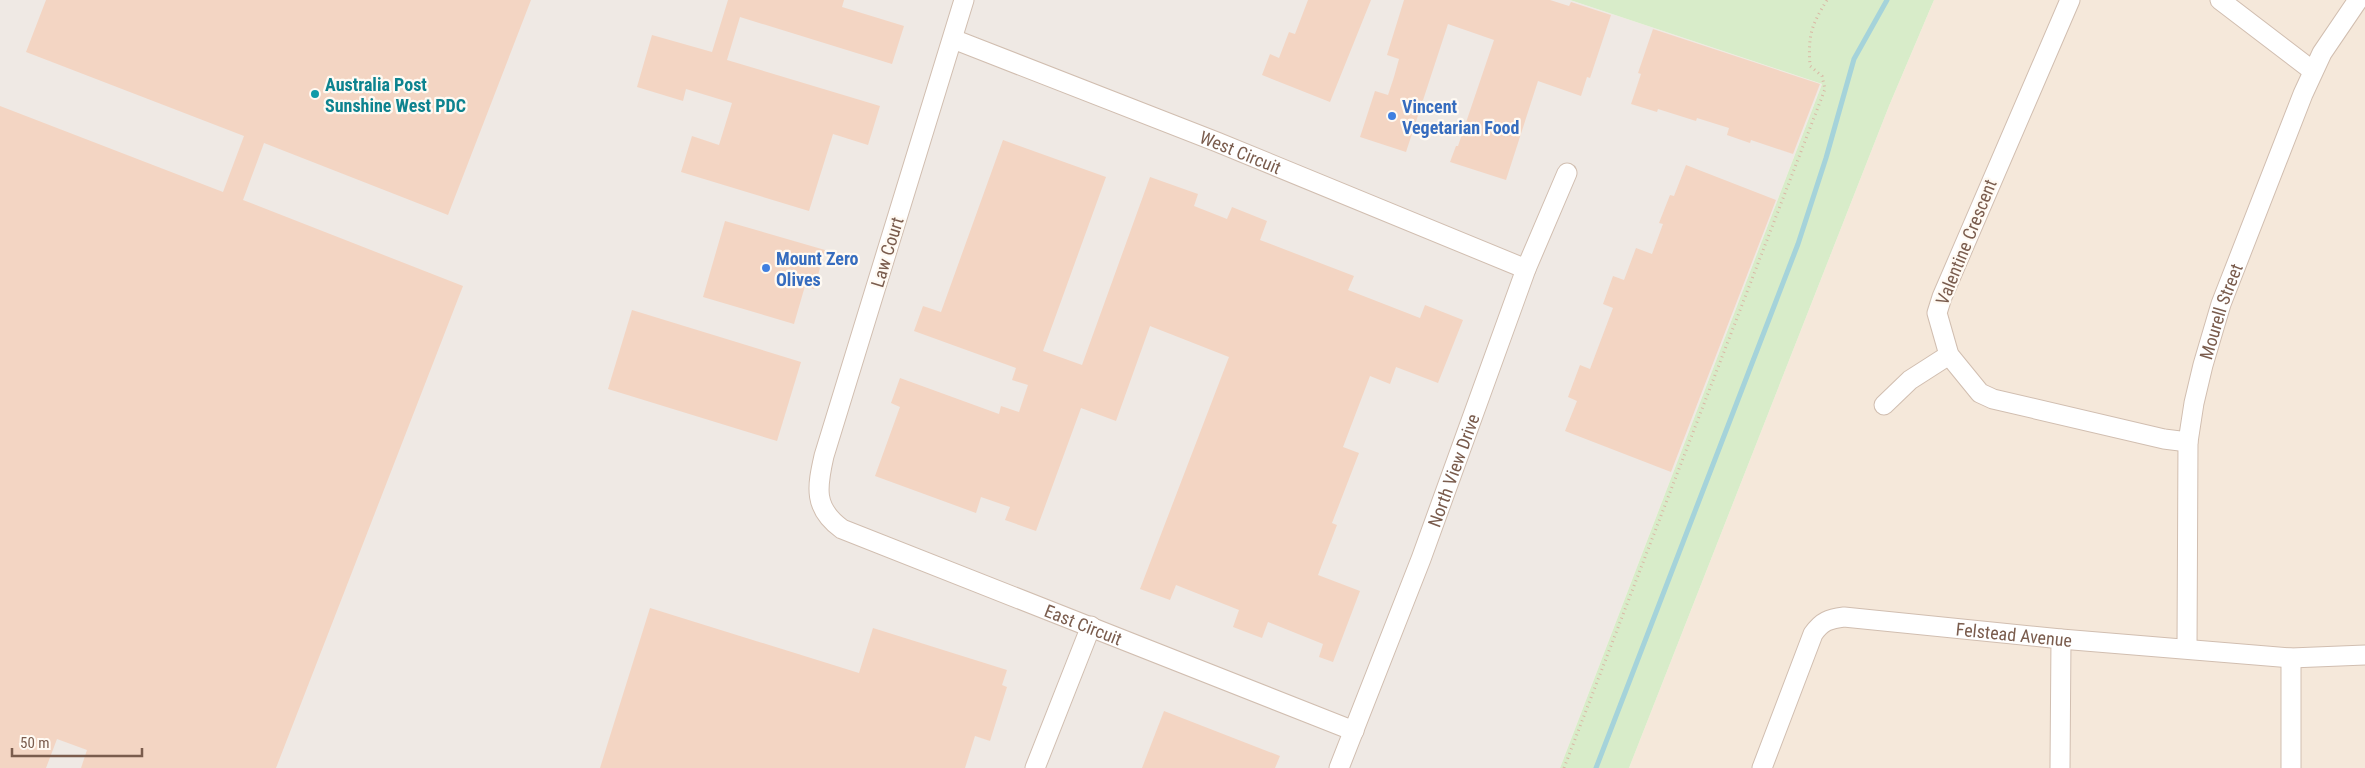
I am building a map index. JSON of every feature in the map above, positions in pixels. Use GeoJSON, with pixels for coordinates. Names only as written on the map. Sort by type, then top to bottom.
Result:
{"type":"FeatureCollection","features":[{"type":"Feature","properties":{"kind":"street","name":"Law Court"},"geometry":{"type":"LineString","coordinates":[[821,506],[818,489],[824,456],[964,0]]}},
{"type":"Feature","properties":{"kind":"street","name":"Valentine Crescent"},"geometry":{"type":"LineString","coordinates":[[2070,0],[1942,297],[1937,313],[1948,355],[1980,393],[1993,399],[2188,442]]}},
{"type":"Feature","properties":{"kind":"street"},"geometry":{"type":"LineString","coordinates":[[2220,0],[2313,71]]}},
{"type":"Feature","properties":{"kind":"street","name":"Mourell Street"},"geometry":{"type":"LineString","coordinates":[[2187,648],[2188,442],[2196,393],[2221,304],[2313,71],[2331,36],[2358,0]]}},
{"type":"Feature","properties":{"kind":"street","name":"West Circuit"},"geometry":{"type":"LineString","coordinates":[[953,39],[1208,139],[1526,269]]}},
{"type":"Feature","properties":{"kind":"street","name":"North View Drive"},"geometry":{"type":"LineString","coordinates":[[1340,768],[1421,559],[1526,269],[1567,173]]}},
{"type":"Feature","properties":{"kind":"street"},"geometry":{"type":"LineString","coordinates":[[1884,405],[1910,380],[1948,355]]}},
{"type":"Feature","properties":{"kind":"street","name":"East Circuit"},"geometry":{"type":"LineString","coordinates":[[821,506],[831,522],[842,529],[1354,731]]}},
{"type":"Feature","properties":{"kind":"street","name":"Felstead Avenue"},"geometry":{"type":"LineString","coordinates":[[1762,768],[1812,634],[1820,624],[1830,618],[1844,617],[2061,639],[2291,658],[2365,655]]}},
{"type":"Feature","properties":{"kind":"street"},"geometry":{"type":"LineString","coordinates":[[1035,768],[1091,626]]}},
{"type":"Feature","properties":{"kind":"street"},"geometry":{"type":"LineString","coordinates":[[2060,768],[2061,639]]}},
{"type":"Feature","properties":{"kind":"street"},"geometry":{"type":"LineString","coordinates":[[2290,768],[2291,658]]}},
{"type":"Feature","properties":{"kind":"path"},"geometry":{"type":"LineString","coordinates":[[1564,768],[1825,90],[1822,76],[1810,66],[1808,40],[1827,0]]}},
{"type":"Feature","properties":{"kind":"shaded area"},"geometry":{"type":"Polygon","coordinates":[[[0,0],[1570,0],[1822,84],[1560,768],[0,768],[0,0]]]}},
{"type":"Feature","properties":{"kind":"shaded area"},"geometry":{"type":"Polygon","coordinates":[[[1934,0],[2365,0],[2365,768],[1629,768],[1889,106],[1934,0]]]}},
{"type":"Feature","properties":{"kind":"green space"},"geometry":{"type":"Polygon","coordinates":[[[1570,0],[1934,0],[1889,106],[1629,768],[1560,768],[1822,84],[1570,0]]]}},
{"type":"Feature","properties":{"kind":"building"},"geometry":{"type":"Polygon","coordinates":[[[46,0],[531,0],[448,215],[264,143],[243,200],[463,286],[276,768],[81,768],[87,750],[57,739],[46,768],[0,768],[0,106],[223,192],[244,136],[26,52],[46,0]]]}},
{"type":"Feature","properties":{"kind":"building"},"geometry":{"type":"Polygon","coordinates":[[[728,0],[844,0],[842,7],[904,26],[892,64],[740,17],[727,60],[880,106],[868,145],[833,134],[809,211],[681,172],[692,136],[719,145],[732,103],[686,89],[683,101],[637,87],[652,35],[712,52],[728,0]]]}},
{"type":"Feature","properties":{"kind":"building"},"geometry":{"type":"Polygon","coordinates":[[[1308,0],[1371,0],[1330,102],[1262,75],[1270,54],[1279,58],[1289,32],[1295,34],[1308,0]]]}},
{"type":"Feature","properties":{"kind":"building"},"geometry":{"type":"Polygon","coordinates":[[[1404,0],[1550,0],[1569,6],[1571,2],[1611,15],[1590,78],[1587,77],[1581,96],[1538,81],[1506,180],[1450,162],[1456,146],[1458,146],[1494,40],[1448,24],[1406,152],[1360,137],[1375,91],[1388,95],[1394,77],[1399,59],[1387,55],[1404,0]]]}},
{"type":"Feature","properties":{"kind":"building"},"geometry":{"type":"Polygon","coordinates":[[[1653,29],[1820,84],[1793,154],[1751,140],[1750,143],[1727,135],[1729,128],[1697,118],[1696,121],[1658,109],[1657,112],[1631,104],[1641,74],[1638,73],[1653,29]]]}},
{"type":"Feature","properties":{"kind":"building"},"geometry":{"type":"Polygon","coordinates":[[[1003,140],[1106,177],[1043,351],[1082,365],[1150,177],[1198,194],[1194,206],[1227,219],[1232,207],[1267,221],[1260,240],[1354,276],[1348,290],[1420,318],[1425,305],[1463,320],[1438,383],[1396,367],[1390,384],[1370,376],[1343,447],[1359,453],[1332,523],[1337,525],[1318,575],[1360,591],[1333,662],[1319,657],[1323,644],[1268,622],[1262,638],[1233,627],[1239,610],[1176,585],[1170,600],[1140,589],[1229,357],[1150,326],[1116,421],[1081,408],[1036,531],[1005,520],[1010,507],[981,497],[976,513],[875,476],[900,407],[891,403],[900,378],[999,414],[1001,406],[1019,412],[1028,385],[1012,380],[1016,368],[914,331],[923,306],[941,312],[1003,140]]]}},
{"type":"Feature","properties":{"kind":"building"},"geometry":{"type":"Polygon","coordinates":[[[1686,165],[1776,200],[1671,472],[1565,431],[1577,401],[1568,397],[1580,365],[1590,369],[1613,308],[1603,304],[1613,276],[1624,280],[1636,248],[1652,254],[1663,224],[1659,223],[1670,195],[1674,196],[1686,165]]]}},
{"type":"Feature","properties":{"kind":"building","name":"Mount Zero Olives"},"geometry":{"type":"Polygon","coordinates":[[[725,221],[825,250],[814,289],[805,286],[794,324],[703,297],[725,221]]]}},
{"type":"Feature","properties":{"kind":"building"},"geometry":{"type":"Polygon","coordinates":[[[632,310],[801,362],[777,441],[608,389],[632,310]]]}},
{"type":"Feature","properties":{"kind":"building"},"geometry":{"type":"Polygon","coordinates":[[[650,608],[859,673],[873,628],[1007,670],[1002,685],[1007,687],[990,741],[975,736],[965,768],[600,768],[650,608]]]}},
{"type":"Feature","properties":{"kind":"building"},"geometry":{"type":"Polygon","coordinates":[[[1164,711],[1280,756],[1275,768],[1142,768],[1164,711]]]}},
{"type":"Feature","properties":{"kind":"waterway"},"geometry":{"type":"LineString","coordinates":[[1596,768],[1798,244],[1826,158],[1854,59],[1887,0]]}},
{"type":"Feature","properties":{"kind":"place","name":"Australia Post Sunshine West PDC"},"geometry":{"type":"Point","coordinates":[315,94]}},
{"type":"Feature","properties":{"kind":"place","name":"Vincent Vegetarian Food"},"geometry":{"type":"Point","coordinates":[1392,116]}},
{"type":"Feature","properties":{"kind":"place","name":"Mount Zero Olives"},"geometry":{"type":"Point","coordinates":[766,268]}}]}
